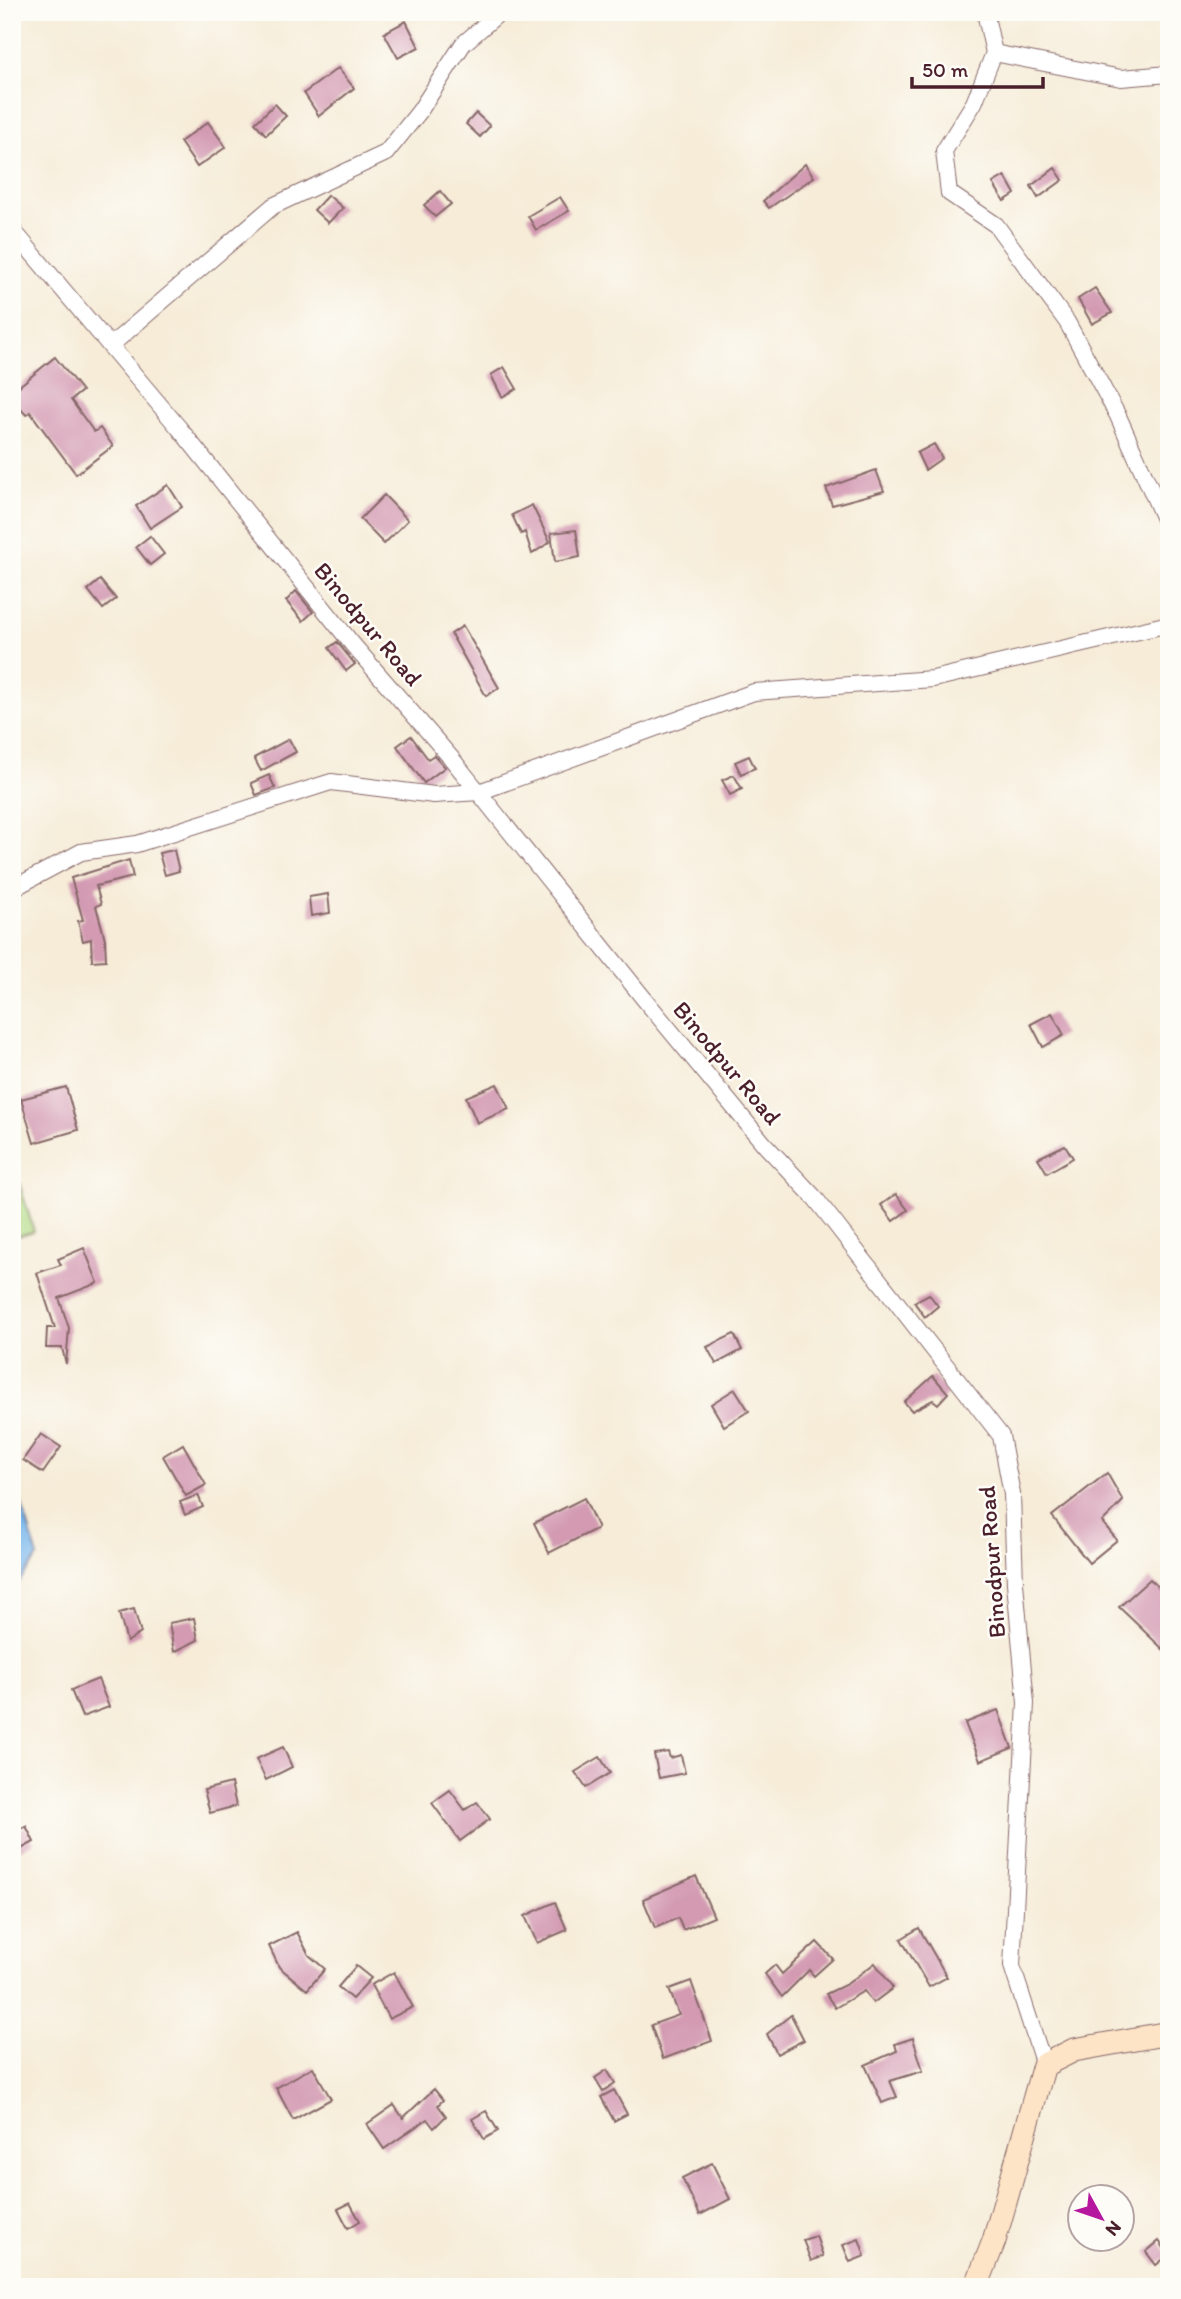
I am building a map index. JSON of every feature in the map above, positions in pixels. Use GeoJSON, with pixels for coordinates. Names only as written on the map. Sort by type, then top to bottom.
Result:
{"type":"FeatureCollection","features":[{"type":"Feature","properties":{"kind":"main road"},"geometry":{"type":"LineString","coordinates":[[976,2287],[994,2241],[1044,2065],[1074,2050],[1169,2033]]}},
{"type":"Feature","properties":{"kind":"street"},"geometry":{"type":"LineString","coordinates":[[110,346],[273,206],[386,153],[419,112],[463,44],[500,12]]}},
{"type":"Feature","properties":{"kind":"street"},"geometry":{"type":"LineString","coordinates":[[985,12],[994,53],[974,103],[944,151],[949,193],[996,225],[1066,322],[1118,416],[1169,530]]}},
{"type":"Feature","properties":{"kind":"street"},"geometry":{"type":"LineString","coordinates":[[994,53],[1121,78],[1169,74]]}},
{"type":"Feature","properties":{"kind":"street","name":"Binodpur Road"},"geometry":{"type":"LineString","coordinates":[[12,229],[354,645],[479,792],[765,1145],[815,1198],[1001,1436],[1012,1494],[1015,1583],[1026,1703],[1012,1966],[1044,2065]]}},
{"type":"Feature","properties":{"kind":"street"},"geometry":{"type":"LineString","coordinates":[[12,889],[81,852],[137,844],[331,782],[434,795],[479,792],[754,692],[933,679],[1169,624]]}},
{"type":"Feature","properties":{"kind":"green space"},"geometry":{"type":"Polygon","coordinates":[[[12,1160],[34,1231],[12,1238],[12,1160]]]}},
{"type":"Feature","properties":{"kind":"water"},"geometry":{"type":"Polygon","coordinates":[[[12,1473],[38,1557],[12,1591],[12,1473]]]}},
{"type":"Feature","properties":{"kind":"building"},"geometry":{"type":"Polygon","coordinates":[[[406,21],[419,47],[398,58],[384,33],[406,21]]]}},
{"type":"Feature","properties":{"kind":"building"},"geometry":{"type":"Polygon","coordinates":[[[338,68],[354,88],[319,116],[304,93],[338,68]]]}},
{"type":"Feature","properties":{"kind":"building"},"geometry":{"type":"Polygon","coordinates":[[[275,104],[286,116],[266,135],[255,123],[275,104]]]}},
{"type":"Feature","properties":{"kind":"building"},"geometry":{"type":"Polygon","coordinates":[[[476,113],[490,126],[480,137],[466,124],[476,113]]]}},
{"type":"Feature","properties":{"kind":"building"},"geometry":{"type":"Polygon","coordinates":[[[208,122],[226,147],[197,167],[180,142],[208,122]]]}},
{"type":"Feature","properties":{"kind":"building"},"geometry":{"type":"Polygon","coordinates":[[[805,164],[814,177],[769,208],[763,201],[805,164]]]}},
{"type":"Feature","properties":{"kind":"building"},"geometry":{"type":"Polygon","coordinates":[[[1055,168],[1063,180],[1038,198],[1031,186],[1055,168]]]}},
{"type":"Feature","properties":{"kind":"building"},"geometry":{"type":"Polygon","coordinates":[[[1005,176],[1015,194],[1004,201],[993,183],[1005,176]]]}},
{"type":"Feature","properties":{"kind":"building"},"geometry":{"type":"Polygon","coordinates":[[[440,191],[451,204],[435,217],[424,205],[440,191]]]}},
{"type":"Feature","properties":{"kind":"building"},"geometry":{"type":"Polygon","coordinates":[[[328,195],[343,208],[328,223],[314,210],[328,195]]]}},
{"type":"Feature","properties":{"kind":"building"},"geometry":{"type":"Polygon","coordinates":[[[560,197],[569,211],[536,230],[528,216],[560,197]]]}},
{"type":"Feature","properties":{"kind":"building"},"geometry":{"type":"Polygon","coordinates":[[[1095,288],[1112,313],[1092,324],[1078,299],[1095,288]]]}},
{"type":"Feature","properties":{"kind":"building"},"geometry":{"type":"Polygon","coordinates":[[[55,357],[82,391],[71,400],[94,432],[100,428],[113,446],[76,474],[30,412],[26,415],[12,399],[12,392],[55,357]]]}},
{"type":"Feature","properties":{"kind":"building"},"geometry":{"type":"Polygon","coordinates":[[[504,367],[517,389],[502,397],[491,375],[504,367]]]}},
{"type":"Feature","properties":{"kind":"building"},"geometry":{"type":"Polygon","coordinates":[[[934,444],[942,458],[925,470],[917,453],[934,444]]]}},
{"type":"Feature","properties":{"kind":"building"},"geometry":{"type":"Polygon","coordinates":[[[876,470],[884,491],[832,505],[826,488],[876,470]]]}},
{"type":"Feature","properties":{"kind":"building"},"geometry":{"type":"Polygon","coordinates":[[[168,485],[182,507],[150,528],[136,506],[168,485]]]}},
{"type":"Feature","properties":{"kind":"building"},"geometry":{"type":"Polygon","coordinates":[[[384,495],[408,520],[384,544],[360,519],[384,495]]]}},
{"type":"Feature","properties":{"kind":"building"},"geometry":{"type":"Polygon","coordinates":[[[532,505],[550,542],[532,554],[525,532],[521,534],[512,515],[532,505]]]}},
{"type":"Feature","properties":{"kind":"building"},"geometry":{"type":"Polygon","coordinates":[[[576,530],[580,557],[555,562],[551,533],[576,530]]]}},
{"type":"Feature","properties":{"kind":"building"},"geometry":{"type":"Polygon","coordinates":[[[150,536],[164,554],[150,565],[136,547],[150,536]]]}},
{"type":"Feature","properties":{"kind":"building"},"geometry":{"type":"Polygon","coordinates":[[[100,580],[116,599],[103,609],[88,590],[100,580]]]}},
{"type":"Feature","properties":{"kind":"building"},"geometry":{"type":"Polygon","coordinates":[[[296,591],[313,612],[303,621],[286,601],[296,591]]]}},
{"type":"Feature","properties":{"kind":"building"},"geometry":{"type":"Polygon","coordinates":[[[463,626],[499,688],[486,696],[451,634],[463,626]]]}},
{"type":"Feature","properties":{"kind":"building"},"geometry":{"type":"Polygon","coordinates":[[[337,642],[355,664],[346,671],[329,648],[337,642]]]}},
{"type":"Feature","properties":{"kind":"building"},"geometry":{"type":"Polygon","coordinates":[[[411,736],[428,759],[434,755],[445,767],[424,783],[397,746],[411,736]]]}},
{"type":"Feature","properties":{"kind":"building"},"geometry":{"type":"Polygon","coordinates":[[[289,739],[296,752],[261,771],[254,758],[289,739]]]}},
{"type":"Feature","properties":{"kind":"building"},"geometry":{"type":"Polygon","coordinates":[[[749,756],[755,768],[741,774],[735,762],[749,756]]]}},
{"type":"Feature","properties":{"kind":"building"},"geometry":{"type":"Polygon","coordinates":[[[269,775],[275,788],[256,795],[251,783],[269,775]]]}},
{"type":"Feature","properties":{"kind":"building"},"geometry":{"type":"Polygon","coordinates":[[[734,775],[742,789],[730,795],[722,780],[734,775]]]}},
{"type":"Feature","properties":{"kind":"building"},"geometry":{"type":"Polygon","coordinates":[[[174,850],[179,871],[165,875],[159,853],[174,850]]]}},
{"type":"Feature","properties":{"kind":"building"},"geometry":{"type":"Polygon","coordinates":[[[129,860],[133,877],[96,886],[101,904],[96,906],[105,939],[106,960],[92,961],[91,939],[83,941],[78,921],[83,920],[71,878],[129,860]]]}},
{"type":"Feature","properties":{"kind":"building"},"geometry":{"type":"Polygon","coordinates":[[[328,894],[330,913],[311,916],[309,897],[328,894]]]}},
{"type":"Feature","properties":{"kind":"building"},"geometry":{"type":"Polygon","coordinates":[[[1052,1013],[1064,1035],[1043,1047],[1031,1024],[1052,1013]]]}},
{"type":"Feature","properties":{"kind":"building"},"geometry":{"type":"Polygon","coordinates":[[[497,1084],[509,1109],[477,1123],[466,1097],[497,1084]]]}},
{"type":"Feature","properties":{"kind":"building"},"geometry":{"type":"Polygon","coordinates":[[[66,1087],[78,1130],[34,1143],[21,1099],[66,1087]]]}},
{"type":"Feature","properties":{"kind":"building"},"geometry":{"type":"Polygon","coordinates":[[[1065,1145],[1073,1158],[1047,1173],[1038,1158],[1065,1145]]]}},
{"type":"Feature","properties":{"kind":"building"},"geometry":{"type":"Polygon","coordinates":[[[896,1194],[908,1210],[893,1221],[881,1205],[896,1194]]]}},
{"type":"Feature","properties":{"kind":"building"},"geometry":{"type":"Polygon","coordinates":[[[84,1248],[98,1283],[59,1298],[69,1328],[66,1364],[62,1348],[46,1348],[47,1328],[55,1328],[37,1273],[61,1265],[58,1259],[84,1248]]]}},
{"type":"Feature","properties":{"kind":"building"},"geometry":{"type":"Polygon","coordinates":[[[929,1294],[938,1306],[925,1317],[914,1302],[929,1294]]]}},
{"type":"Feature","properties":{"kind":"building"},"geometry":{"type":"Polygon","coordinates":[[[734,1334],[742,1350],[716,1364],[707,1347],[734,1334]]]}},
{"type":"Feature","properties":{"kind":"building"},"geometry":{"type":"Polygon","coordinates":[[[933,1376],[948,1393],[938,1404],[933,1400],[912,1411],[904,1402],[933,1376]]]}},
{"type":"Feature","properties":{"kind":"building"},"geometry":{"type":"Polygon","coordinates":[[[735,1389],[749,1411],[724,1426],[711,1404],[735,1389]]]}},
{"type":"Feature","properties":{"kind":"building"},"geometry":{"type":"Polygon","coordinates":[[[41,1434],[61,1447],[43,1473],[23,1460],[41,1434]]]}},
{"type":"Feature","properties":{"kind":"building"},"geometry":{"type":"Polygon","coordinates":[[[183,1444],[206,1485],[186,1496],[163,1456],[183,1444]]]}},
{"type":"Feature","properties":{"kind":"building"},"geometry":{"type":"Polygon","coordinates":[[[1107,1473],[1123,1501],[1102,1522],[1117,1540],[1089,1563],[1052,1516],[1107,1473]]]}},
{"type":"Feature","properties":{"kind":"building"},"geometry":{"type":"Polygon","coordinates":[[[198,1495],[203,1507],[185,1515],[180,1502],[198,1495]]]}},
{"type":"Feature","properties":{"kind":"building"},"geometry":{"type":"Polygon","coordinates":[[[584,1498],[598,1528],[549,1553],[534,1523],[584,1498]]]}},
{"type":"Feature","properties":{"kind":"building"},"geometry":{"type":"Polygon","coordinates":[[[1150,1579],[1169,1597],[1169,1655],[1119,1607],[1150,1579]]]}},
{"type":"Feature","properties":{"kind":"building"},"geometry":{"type":"Polygon","coordinates":[[[134,1609],[141,1633],[127,1642],[119,1613],[134,1609]]]}},
{"type":"Feature","properties":{"kind":"building"},"geometry":{"type":"Polygon","coordinates":[[[194,1618],[198,1640],[174,1652],[169,1623],[194,1618]]]}},
{"type":"Feature","properties":{"kind":"building"},"geometry":{"type":"Polygon","coordinates":[[[98,1679],[109,1707],[82,1717],[71,1690],[98,1679]]]}},
{"type":"Feature","properties":{"kind":"building"},"geometry":{"type":"Polygon","coordinates":[[[998,1710],[1012,1748],[980,1761],[965,1723],[998,1710]]]}},
{"type":"Feature","properties":{"kind":"building"},"geometry":{"type":"Polygon","coordinates":[[[283,1747],[292,1767],[266,1780],[256,1759],[283,1747]]]}},
{"type":"Feature","properties":{"kind":"building"},"geometry":{"type":"Polygon","coordinates":[[[668,1752],[670,1758],[681,1755],[685,1773],[659,1778],[654,1754],[668,1752]]]}},
{"type":"Feature","properties":{"kind":"building"},"geometry":{"type":"Polygon","coordinates":[[[600,1757],[610,1773],[586,1788],[575,1772],[600,1757]]]}},
{"type":"Feature","properties":{"kind":"building"},"geometry":{"type":"Polygon","coordinates":[[[231,1783],[236,1806],[210,1813],[204,1790],[231,1783]]]}},
{"type":"Feature","properties":{"kind":"building"},"geometry":{"type":"Polygon","coordinates":[[[450,1790],[465,1810],[477,1802],[490,1819],[460,1841],[432,1803],[450,1790]]]}},
{"type":"Feature","properties":{"kind":"building"},"geometry":{"type":"Polygon","coordinates":[[[26,1826],[34,1842],[12,1854],[12,1833],[26,1826]]]}},
{"type":"Feature","properties":{"kind":"building"},"geometry":{"type":"Polygon","coordinates":[[[696,1876],[714,1917],[683,1930],[678,1918],[655,1928],[643,1899],[696,1876]]]}},
{"type":"Feature","properties":{"kind":"building"},"geometry":{"type":"Polygon","coordinates":[[[555,1902],[567,1930],[537,1943],[525,1916],[555,1902]]]}},
{"type":"Feature","properties":{"kind":"building"},"geometry":{"type":"Polygon","coordinates":[[[919,1928],[947,1977],[929,1987],[901,1939],[919,1928]]]}},
{"type":"Feature","properties":{"kind":"building"},"geometry":{"type":"Polygon","coordinates":[[[297,1932],[309,1955],[325,1969],[307,1990],[279,1967],[269,1946],[297,1932]]]}},
{"type":"Feature","properties":{"kind":"building"},"geometry":{"type":"Polygon","coordinates":[[[817,1942],[833,1959],[814,1976],[809,1970],[782,1997],[765,1974],[775,1965],[782,1974],[817,1942]]]}},
{"type":"Feature","properties":{"kind":"building"},"geometry":{"type":"Polygon","coordinates":[[[875,1963],[893,1988],[873,2003],[864,1991],[835,2008],[826,1994],[847,1984],[875,1963]]]}},
{"type":"Feature","properties":{"kind":"building"},"geometry":{"type":"Polygon","coordinates":[[[356,1966],[371,1978],[352,1999],[338,1987],[356,1966]]]}},
{"type":"Feature","properties":{"kind":"building"},"geometry":{"type":"Polygon","coordinates":[[[394,1972],[413,2007],[389,2019],[371,1985],[394,1972]]]}},
{"type":"Feature","properties":{"kind":"building"},"geometry":{"type":"Polygon","coordinates":[[[691,1981],[712,2041],[663,2059],[651,2025],[679,2015],[669,1989],[691,1981]]]}},
{"type":"Feature","properties":{"kind":"building"},"geometry":{"type":"Polygon","coordinates":[[[791,2015],[804,2040],[777,2054],[767,2034],[791,2015]]]}},
{"type":"Feature","properties":{"kind":"building"},"geometry":{"type":"Polygon","coordinates":[[[913,2038],[923,2071],[890,2081],[897,2097],[882,2103],[865,2065],[897,2051],[895,2044],[913,2038]]]}},
{"type":"Feature","properties":{"kind":"building"},"geometry":{"type":"Polygon","coordinates":[[[313,2067],[331,2099],[293,2120],[276,2088],[313,2067]]]}},
{"type":"Feature","properties":{"kind":"building"},"geometry":{"type":"Polygon","coordinates":[[[607,2070],[615,2083],[603,2091],[595,2078],[607,2070]]]}},
{"type":"Feature","properties":{"kind":"building"},"geometry":{"type":"Polygon","coordinates":[[[434,2089],[443,2100],[438,2105],[446,2116],[434,2128],[427,2119],[384,2149],[367,2124],[394,2105],[403,2118],[434,2089]]]}},
{"type":"Feature","properties":{"kind":"building"},"geometry":{"type":"Polygon","coordinates":[[[614,2090],[627,2114],[614,2121],[601,2097],[614,2090]]]}},
{"type":"Feature","properties":{"kind":"building"},"geometry":{"type":"Polygon","coordinates":[[[486,2111],[498,2131],[484,2139],[472,2119],[486,2111]]]}},
{"type":"Feature","properties":{"kind":"building"},"geometry":{"type":"Polygon","coordinates":[[[712,2163],[730,2199],[700,2215],[682,2178],[712,2163]]]}},
{"type":"Feature","properties":{"kind":"building"},"geometry":{"type":"Polygon","coordinates":[[[350,2203],[360,2221],[348,2228],[338,2209],[350,2203]]]}},
{"type":"Feature","properties":{"kind":"building"},"geometry":{"type":"Polygon","coordinates":[[[816,2236],[823,2256],[811,2261],[803,2240],[816,2236]]]}},
{"type":"Feature","properties":{"kind":"building"},"geometry":{"type":"Polygon","coordinates":[[[859,2239],[865,2256],[850,2262],[843,2245],[859,2239]]]}},
{"type":"Feature","properties":{"kind":"building"},"geometry":{"type":"Polygon","coordinates":[[[1159,2241],[1169,2255],[1156,2265],[1146,2252],[1159,2241]]]}}]}
